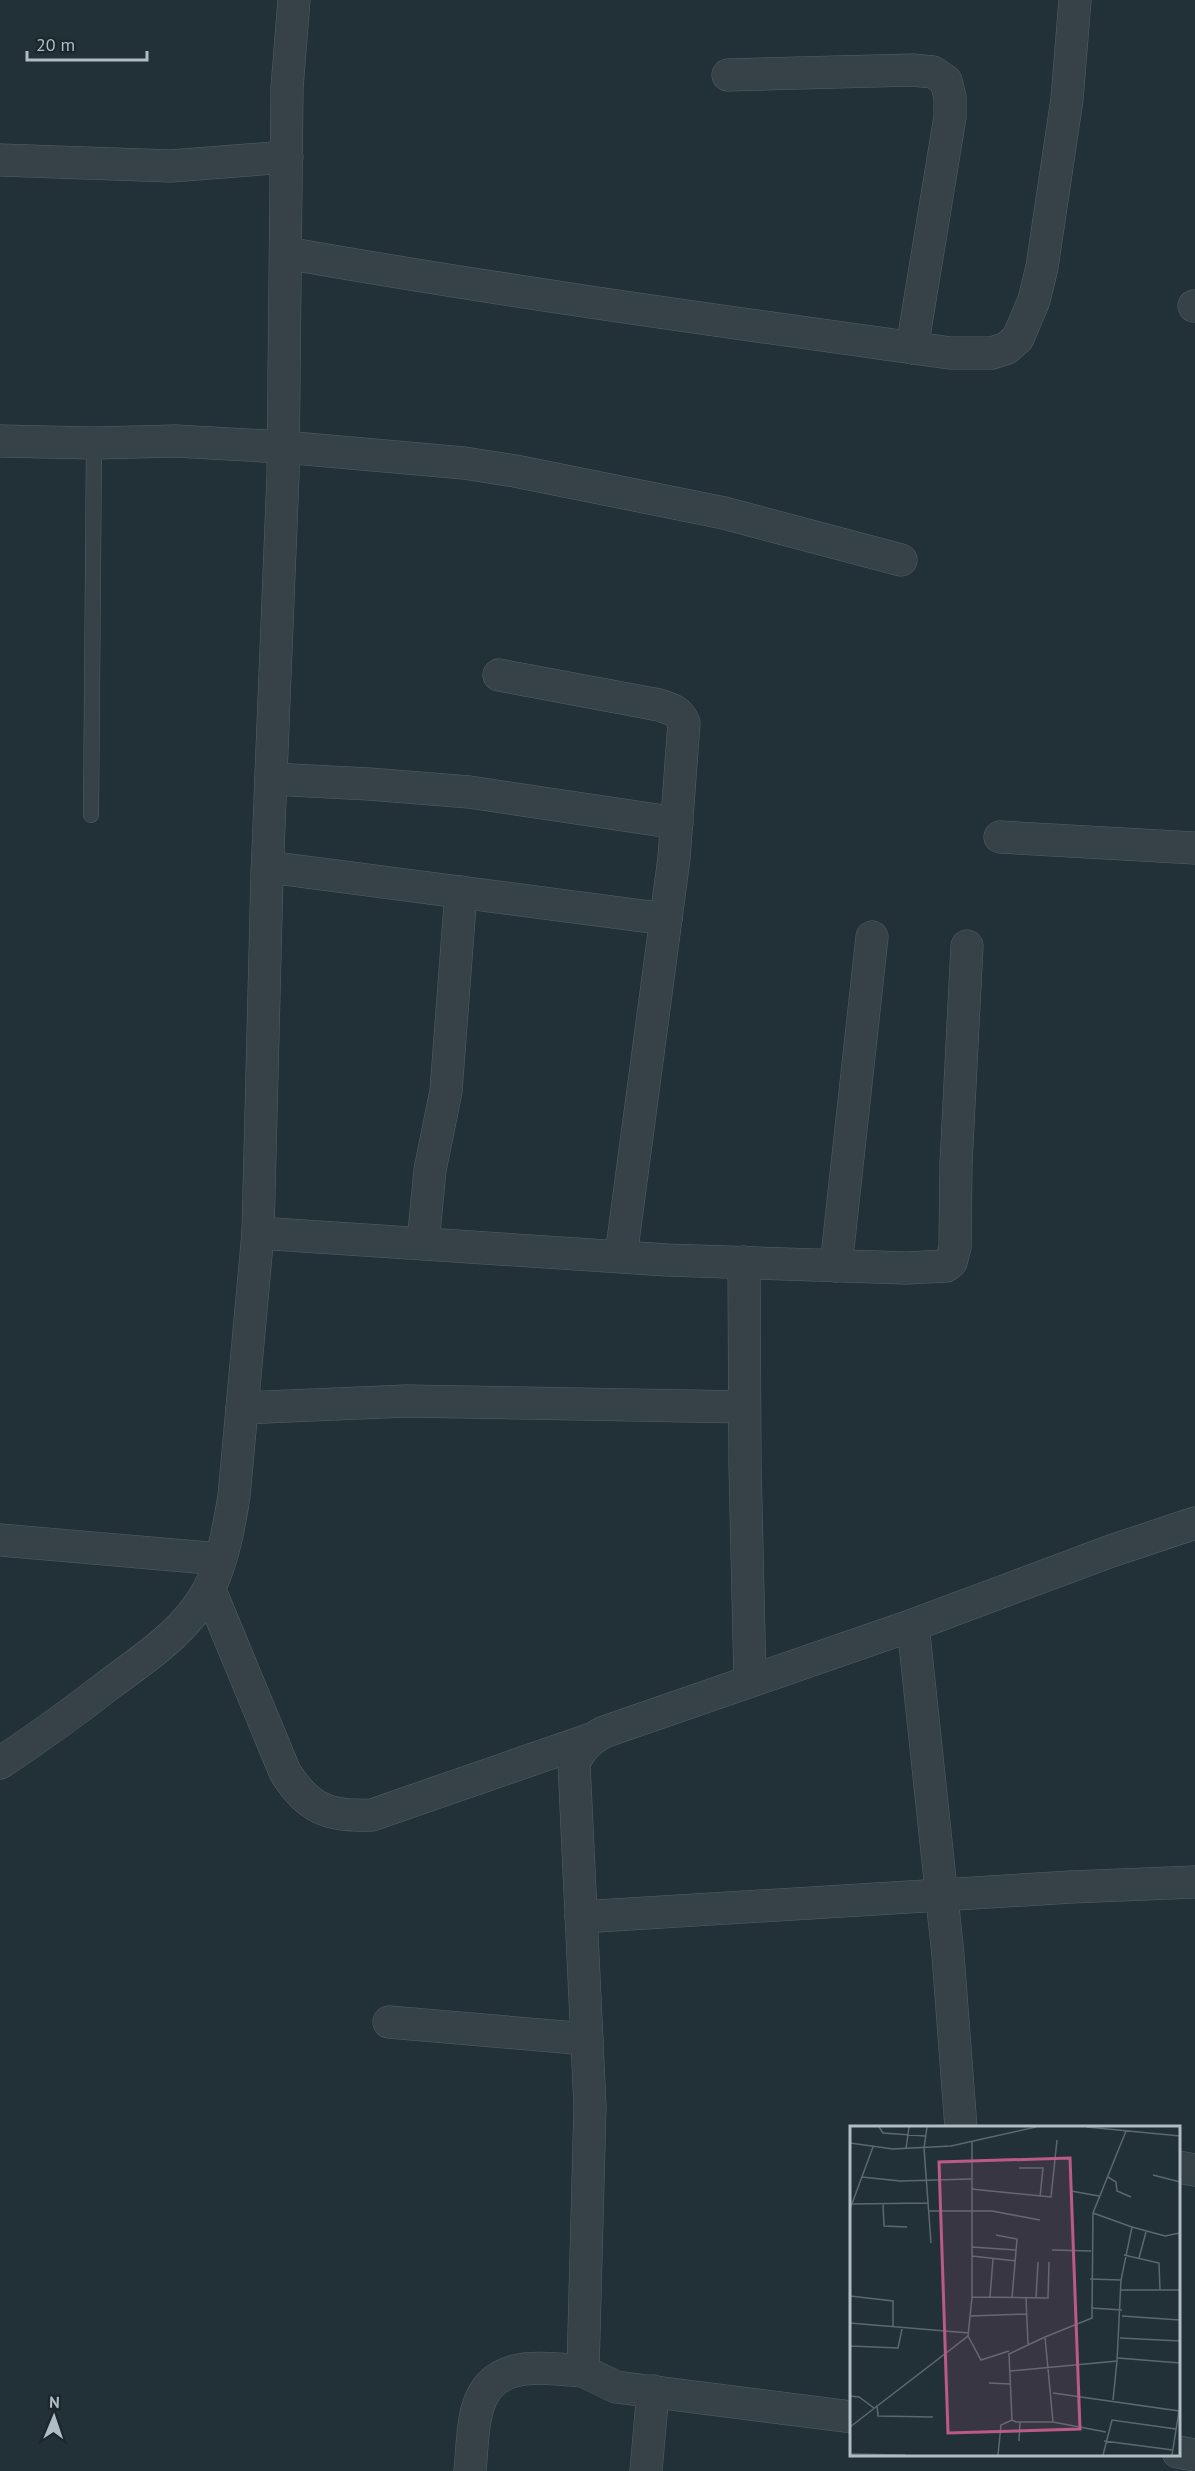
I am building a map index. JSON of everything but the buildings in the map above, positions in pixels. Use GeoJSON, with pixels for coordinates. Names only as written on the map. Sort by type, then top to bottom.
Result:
{"type":"FeatureCollection","features":[{"type":"Feature","properties":{"kind":"street"},"geometry":{"type":"LineString","coordinates":[[0,1763],[46,1732],[169,1640],[189,1617],[209,1588],[229,1529],[234,1497],[258,1233],[268,867],[284,447],[287,88],[294,0]]}},
{"type":"Feature","properties":{"kind":"street"},"geometry":{"type":"LineString","coordinates":[[286,253],[465,285],[950,353],[993,353],[1007,348],[1018,338],[1028,320],[1042,267],[1068,99],[1075,0]]}},
{"type":"Feature","properties":{"kind":"street"},"geometry":{"type":"LineString","coordinates":[[728,75],[912,70],[933,72],[946,81],[950,97],[950,117],[912,348]]}},
{"type":"Feature","properties":{"kind":"street"},"geometry":{"type":"LineString","coordinates":[[0,160],[171,166],[287,157]]}},
{"type":"Feature","properties":{"kind":"street"},"geometry":{"type":"LineString","coordinates":[[0,441],[94,443],[176,441],[284,447],[464,463],[724,513],[901,560]]}},
{"type":"Feature","properties":{"kind":"street"},"geometry":{"type":"LineString","coordinates":[[499,675],[659,705],[673,709],[681,715],[684,723],[677,823],[666,918],[621,1256]]}},
{"type":"Feature","properties":{"kind":"street"},"geometry":{"type":"LineString","coordinates":[[271,779],[469,792],[677,823]]}},
{"type":"Feature","properties":{"kind":"street"},"geometry":{"type":"LineString","coordinates":[[1000,837],[1195,848]]}},
{"type":"Feature","properties":{"kind":"street"},"geometry":{"type":"LineString","coordinates":[[268,867],[666,918]]}},
{"type":"Feature","properties":{"kind":"street"},"geometry":{"type":"LineString","coordinates":[[423,1243],[430,1170],[446,1091],[461,892]]}},
{"type":"Feature","properties":{"kind":"street"},"geometry":{"type":"LineString","coordinates":[[836,1266],[872,937]]}},
{"type":"Feature","properties":{"kind":"street"},"geometry":{"type":"LineString","coordinates":[[258,1233],[744,1262],[836,1266],[937,1268],[946,1266],[951,1262],[955,1247],[956,1164],[968,946]]}},
{"type":"Feature","properties":{"kind":"street"},"geometry":{"type":"LineString","coordinates":[[744,1262],[744,1407],[750,1681]]}},
{"type":"Feature","properties":{"kind":"street"},"geometry":{"type":"LineString","coordinates":[[242,1408],[406,1401],[744,1407]]}},
{"type":"Feature","properties":{"kind":"street"},"geometry":{"type":"LineString","coordinates":[[209,1588],[285,1772],[297,1791],[318,1808],[345,1816],[372,1815],[913,1625],[1111,1551],[1195,1523]]}},
{"type":"Feature","properties":{"kind":"street"},"geometry":{"type":"LineString","coordinates":[[0,1540],[220,1559]]}},
{"type":"Feature","properties":{"kind":"street"},"geometry":{"type":"LineString","coordinates":[[913,1625],[942,1896],[962,2126]]}},
{"type":"Feature","properties":{"kind":"street"},"geometry":{"type":"LineString","coordinates":[[583,2371],[590,2106],[574,1763],[580,1750],[591,1739]]}},
{"type":"Feature","properties":{"kind":"street"},"geometry":{"type":"LineString","coordinates":[[581,1917],[1071,1887],[1195,1882]]}},
{"type":"Feature","properties":{"kind":"street"},"geometry":{"type":"LineString","coordinates":[[389,2022],[587,2038]]}},
{"type":"Feature","properties":{"kind":"street"},"geometry":{"type":"LineString","coordinates":[[1180,2167],[1195,2170]]}},
{"type":"Feature","properties":{"kind":"street"},"geometry":{"type":"LineString","coordinates":[[470,2471],[477,2410],[486,2389],[501,2373],[535,2367],[583,2371],[616,2387],[850,2417]]}},
{"type":"Feature","properties":{"kind":"street"},"geometry":{"type":"LineString","coordinates":[[646,2471],[653,2391]]}},
{"type":"Feature","properties":{"kind":"street"},"geometry":{"type":"LineString","coordinates":[[1180,2452],[1195,2455]]}},
{"type":"Feature","properties":{"kind":"lane"},"geometry":{"type":"LineString","coordinates":[[91,815],[94,443]]}}]}
